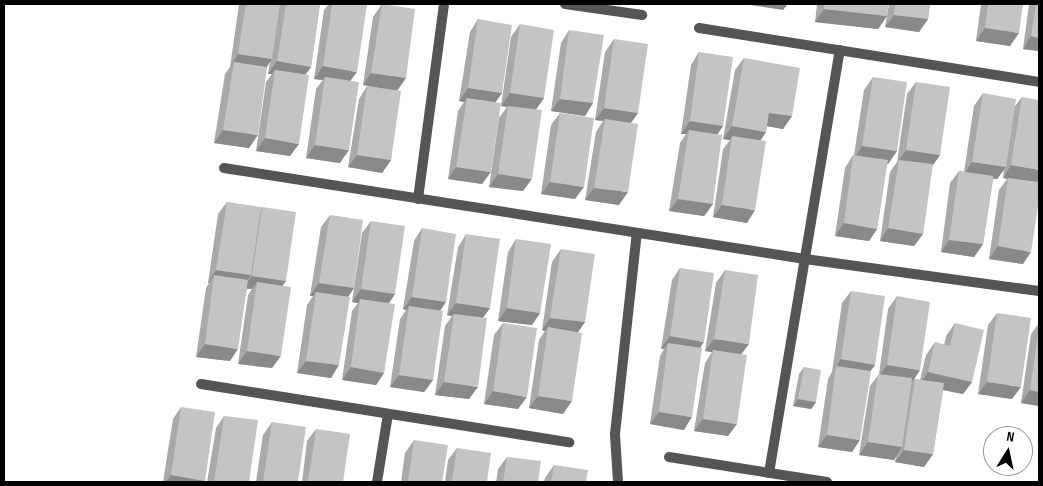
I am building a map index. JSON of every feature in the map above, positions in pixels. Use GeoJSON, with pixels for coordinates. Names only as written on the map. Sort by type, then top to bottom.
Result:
{"type":"FeatureCollection","features":[{"type":"Feature","properties":{"kind":"street"},"geometry":{"type":"LineString","coordinates":[[418,199],[444,4]]}},
{"type":"Feature","properties":{"kind":"street"},"geometry":{"type":"LineString","coordinates":[[566,4],[642,15]]}},
{"type":"Feature","properties":{"kind":"street"},"geometry":{"type":"LineString","coordinates":[[699,28],[1039,82]]}},
{"type":"Feature","properties":{"kind":"street"},"geometry":{"type":"LineString","coordinates":[[769,473],[840,50]]}},
{"type":"Feature","properties":{"kind":"street"},"geometry":{"type":"LineString","coordinates":[[224,168],[805,259],[1039,291]]}},
{"type":"Feature","properties":{"kind":"street"},"geometry":{"type":"LineString","coordinates":[[618,482],[615,434],[637,233]]}},
{"type":"Feature","properties":{"kind":"street"},"geometry":{"type":"LineString","coordinates":[[202,384],[569,442]]}},
{"type":"Feature","properties":{"kind":"street"},"geometry":{"type":"LineString","coordinates":[[378,482],[388,414]]}},
{"type":"Feature","properties":{"kind":"street"},"geometry":{"type":"LineString","coordinates":[[669,456],[826,482]]}},
{"type":"Feature","properties":{"kind":"building"},"geometry":{"type":"Polygon","coordinates":[[[246,4],[280,4],[272,59],[238,54],[246,4]]]}},
{"type":"Feature","properties":{"kind":"building"},"geometry":{"type":"Polygon","coordinates":[[[286,4],[320,4],[311,67],[277,61],[286,4]]]}},
{"type":"Feature","properties":{"kind":"building"},"geometry":{"type":"Polygon","coordinates":[[[332,4],[367,4],[357,72],[323,66],[332,4]]]}},
{"type":"Feature","properties":{"kind":"building"},"geometry":{"type":"Polygon","coordinates":[[[382,4],[415,9],[406,78],[371,73],[382,4]]]}},
{"type":"Feature","properties":{"kind":"building"},"geometry":{"type":"Polygon","coordinates":[[[824,4],[888,4],[887,16],[824,9],[824,4]]]}},
{"type":"Feature","properties":{"kind":"building"},"geometry":{"type":"Polygon","coordinates":[[[895,4],[930,4],[928,19],[894,15],[895,4]]]}},
{"type":"Feature","properties":{"kind":"building"},"geometry":{"type":"Polygon","coordinates":[[[988,4],[1023,4],[1019,33],[985,28],[988,4]]]}},
{"type":"Feature","properties":{"kind":"building"},"geometry":{"type":"Polygon","coordinates":[[[1036,4],[1039,4],[1039,38],[1031,36],[1036,4]]]}},
{"type":"Feature","properties":{"kind":"building"},"geometry":{"type":"Polygon","coordinates":[[[478,19],[512,25],[502,93],[468,88],[478,19]]]}},
{"type":"Feature","properties":{"kind":"building"},"geometry":{"type":"Polygon","coordinates":[[[520,24],[554,30],[544,98],[510,93],[520,24]]]}},
{"type":"Feature","properties":{"kind":"building"},"geometry":{"type":"Polygon","coordinates":[[[569,30],[604,35],[593,103],[560,99],[569,30]]]}},
{"type":"Feature","properties":{"kind":"building"},"geometry":{"type":"Polygon","coordinates":[[[614,39],[648,44],[638,113],[604,108],[614,39]]]}},
{"type":"Feature","properties":{"kind":"building"},"geometry":{"type":"Polygon","coordinates":[[[699,52],[733,57],[723,126],[690,121],[699,52]]]}},
{"type":"Feature","properties":{"kind":"building"},"geometry":{"type":"Polygon","coordinates":[[[744,58],[800,68],[792,116],[769,113],[766,132],[732,126],[744,58]]]}},
{"type":"Feature","properties":{"kind":"building"},"geometry":{"type":"Polygon","coordinates":[[[234,62],[267,67],[258,135],[223,130],[234,62]]]}},
{"type":"Feature","properties":{"kind":"building"},"geometry":{"type":"Polygon","coordinates":[[[275,70],[309,75],[299,144],[265,138],[275,70]]]}},
{"type":"Feature","properties":{"kind":"building"},"geometry":{"type":"Polygon","coordinates":[[[325,77],[359,82],[349,150],[315,145],[325,77]]]}},
{"type":"Feature","properties":{"kind":"building"},"geometry":{"type":"Polygon","coordinates":[[[873,77],[907,82],[897,151],[862,146],[873,77]]]}},
{"type":"Feature","properties":{"kind":"building"},"geometry":{"type":"Polygon","coordinates":[[[916,82],[950,87],[940,155],[906,150],[916,82]]]}},
{"type":"Feature","properties":{"kind":"building"},"geometry":{"type":"Polygon","coordinates":[[[367,86],[401,91],[391,160],[357,155],[367,86]]]}},
{"type":"Feature","properties":{"kind":"building"},"geometry":{"type":"Polygon","coordinates":[[[983,93],[1016,99],[1006,167],[972,162],[983,93]]]}},
{"type":"Feature","properties":{"kind":"building"},"geometry":{"type":"Polygon","coordinates":[[[1022,97],[1039,100],[1039,170],[1011,165],[1022,97]]]}},
{"type":"Feature","properties":{"kind":"building"},"geometry":{"type":"Polygon","coordinates":[[[467,98],[501,103],[491,172],[456,167],[467,98]]]}},
{"type":"Feature","properties":{"kind":"building"},"geometry":{"type":"Polygon","coordinates":[[[508,106],[542,110],[532,179],[498,174],[508,106]]]}},
{"type":"Feature","properties":{"kind":"building"},"geometry":{"type":"Polygon","coordinates":[[[560,113],[594,118],[584,187],[550,182],[560,113]]]}},
{"type":"Feature","properties":{"kind":"building"},"geometry":{"type":"Polygon","coordinates":[[[605,119],[638,124],[628,192],[594,188],[605,119]]]}},
{"type":"Feature","properties":{"kind":"building"},"geometry":{"type":"Polygon","coordinates":[[[689,130],[722,135],[713,204],[678,199],[689,130]]]}},
{"type":"Feature","properties":{"kind":"building"},"geometry":{"type":"Polygon","coordinates":[[[732,136],[766,141],[755,210],[722,205],[732,136]]]}},
{"type":"Feature","properties":{"kind":"building"},"geometry":{"type":"Polygon","coordinates":[[[853,155],[888,160],[877,229],[844,223],[853,155]]]}},
{"type":"Feature","properties":{"kind":"building"},"geometry":{"type":"Polygon","coordinates":[[[899,160],[933,164],[923,234],[888,228],[899,160]]]}},
{"type":"Feature","properties":{"kind":"building"},"geometry":{"type":"Polygon","coordinates":[[[959,171],[993,176],[983,244],[949,240],[959,171]]]}},
{"type":"Feature","properties":{"kind":"building"},"geometry":{"type":"Polygon","coordinates":[[[1008,178],[1039,182],[1039,200],[1031,252],[998,246],[1008,178]]]}},
{"type":"Feature","properties":{"kind":"building"},"geometry":{"type":"Polygon","coordinates":[[[227,202],[261,207],[251,275],[216,270],[227,202]]]}},
{"type":"Feature","properties":{"kind":"building"},"geometry":{"type":"Polygon","coordinates":[[[262,207],[296,212],[286,281],[252,276],[262,207]]]}},
{"type":"Feature","properties":{"kind":"building"},"geometry":{"type":"Polygon","coordinates":[[[330,215],[363,220],[354,288],[319,283],[330,215]]]}},
{"type":"Feature","properties":{"kind":"building"},"geometry":{"type":"Polygon","coordinates":[[[371,221],[405,226],[395,294],[361,289],[371,221]]]}},
{"type":"Feature","properties":{"kind":"building"},"geometry":{"type":"Polygon","coordinates":[[[422,228],[456,234],[446,302],[412,297],[422,228]]]}},
{"type":"Feature","properties":{"kind":"building"},"geometry":{"type":"Polygon","coordinates":[[[466,234],[500,239],[490,308],[456,303],[466,234]]]}},
{"type":"Feature","properties":{"kind":"building"},"geometry":{"type":"Polygon","coordinates":[[[516,239],[551,244],[540,313],[507,308],[516,239]]]}},
{"type":"Feature","properties":{"kind":"building"},"geometry":{"type":"Polygon","coordinates":[[[561,249],[595,254],[585,322],[550,318],[561,249]]]}},
{"type":"Feature","properties":{"kind":"building"},"geometry":{"type":"Polygon","coordinates":[[[680,268],[714,273],[704,342],[670,336],[680,268]]]}},
{"type":"Feature","properties":{"kind":"building"},"geometry":{"type":"Polygon","coordinates":[[[725,270],[758,275],[749,344],[714,339],[725,270]]]}},
{"type":"Feature","properties":{"kind":"building"},"geometry":{"type":"Polygon","coordinates":[[[214,275],[248,280],[238,349],[205,344],[214,275]]]}},
{"type":"Feature","properties":{"kind":"building"},"geometry":{"type":"Polygon","coordinates":[[[257,282],[291,287],[281,356],[247,351],[257,282]]]}},
{"type":"Feature","properties":{"kind":"building"},"geometry":{"type":"Polygon","coordinates":[[[851,291],[885,296],[875,365],[841,359],[851,291]]]}},
{"type":"Feature","properties":{"kind":"building"},"geometry":{"type":"Polygon","coordinates":[[[316,292],[350,297],[339,365],[306,361],[316,292]]]}},
{"type":"Feature","properties":{"kind":"building"},"geometry":{"type":"Polygon","coordinates":[[[897,296],[930,302],[920,370],[887,365],[897,296]]]}},
{"type":"Feature","properties":{"kind":"building"},"geometry":{"type":"Polygon","coordinates":[[[360,299],[395,304],[384,373],[351,367],[360,299]]]}},
{"type":"Feature","properties":{"kind":"building"},"geometry":{"type":"Polygon","coordinates":[[[409,306],[443,311],[433,380],[399,375],[409,306]]]}},
{"type":"Feature","properties":{"kind":"building"},"geometry":{"type":"Polygon","coordinates":[[[997,313],[1031,318],[1021,387],[987,382],[997,313]]]}},
{"type":"Feature","properties":{"kind":"building"},"geometry":{"type":"Polygon","coordinates":[[[454,314],[487,318],[478,387],[444,382],[454,314]]]}},
{"type":"Feature","properties":{"kind":"building"},"geometry":{"type":"Polygon","coordinates":[[[503,323],[537,328],[527,397],[493,391],[503,323]]]}},
{"type":"Feature","properties":{"kind":"building"},"geometry":{"type":"Polygon","coordinates":[[[955,323],[984,330],[972,382],[928,372],[935,342],[950,346],[955,323]]]}},
{"type":"Feature","properties":{"kind":"building"},"geometry":{"type":"Polygon","coordinates":[[[1039,326],[1039,392],[1030,390],[1039,326]]]}},
{"type":"Feature","properties":{"kind":"building"},"geometry":{"type":"Polygon","coordinates":[[[548,327],[582,333],[572,401],[538,396],[548,327]]]}},
{"type":"Feature","properties":{"kind":"building"},"geometry":{"type":"Polygon","coordinates":[[[668,343],[702,348],[692,417],[659,412],[668,343]]]}},
{"type":"Feature","properties":{"kind":"building"},"geometry":{"type":"Polygon","coordinates":[[[713,350],[747,355],[737,424],[703,419],[713,350]]]}},
{"type":"Feature","properties":{"kind":"building"},"geometry":{"type":"Polygon","coordinates":[[[836,366],[871,371],[860,440],[827,435],[836,366]]]}},
{"type":"Feature","properties":{"kind":"building"},"geometry":{"type":"Polygon","coordinates":[[[804,367],[821,370],[816,402],[798,399],[804,367]]]}},
{"type":"Feature","properties":{"kind":"building"},"geometry":{"type":"Polygon","coordinates":[[[878,374],[912,378],[902,447],[868,442],[878,374]]]}},
{"type":"Feature","properties":{"kind":"building"},"geometry":{"type":"Polygon","coordinates":[[[915,379],[944,383],[933,454],[904,450],[915,379]]]}},
{"type":"Feature","properties":{"kind":"building"},"geometry":{"type":"Polygon","coordinates":[[[181,407],[215,412],[205,481],[171,475],[181,407]]]}},
{"type":"Feature","properties":{"kind":"building"},"geometry":{"type":"Polygon","coordinates":[[[224,416],[258,420],[249,482],[214,482],[224,416]]]}},
{"type":"Feature","properties":{"kind":"building"},"geometry":{"type":"Polygon","coordinates":[[[272,422],[306,427],[298,482],[263,482],[272,422]]]}},
{"type":"Feature","properties":{"kind":"building"},"geometry":{"type":"Polygon","coordinates":[[[316,429],[350,434],[343,482],[308,482],[316,429]]]}},
{"type":"Feature","properties":{"kind":"building"},"geometry":{"type":"Polygon","coordinates":[[[414,440],[448,445],[442,482],[408,482],[414,440]]]}},
{"type":"Feature","properties":{"kind":"building"},"geometry":{"type":"Polygon","coordinates":[[[457,448],[491,453],[487,482],[452,482],[457,448]]]}},
{"type":"Feature","properties":{"kind":"building"},"geometry":{"type":"Polygon","coordinates":[[[507,457],[541,461],[538,482],[503,482],[507,457]]]}},
{"type":"Feature","properties":{"kind":"building"},"geometry":{"type":"Polygon","coordinates":[[[554,465],[588,470],[586,482],[551,482],[554,465]]]}}]}
